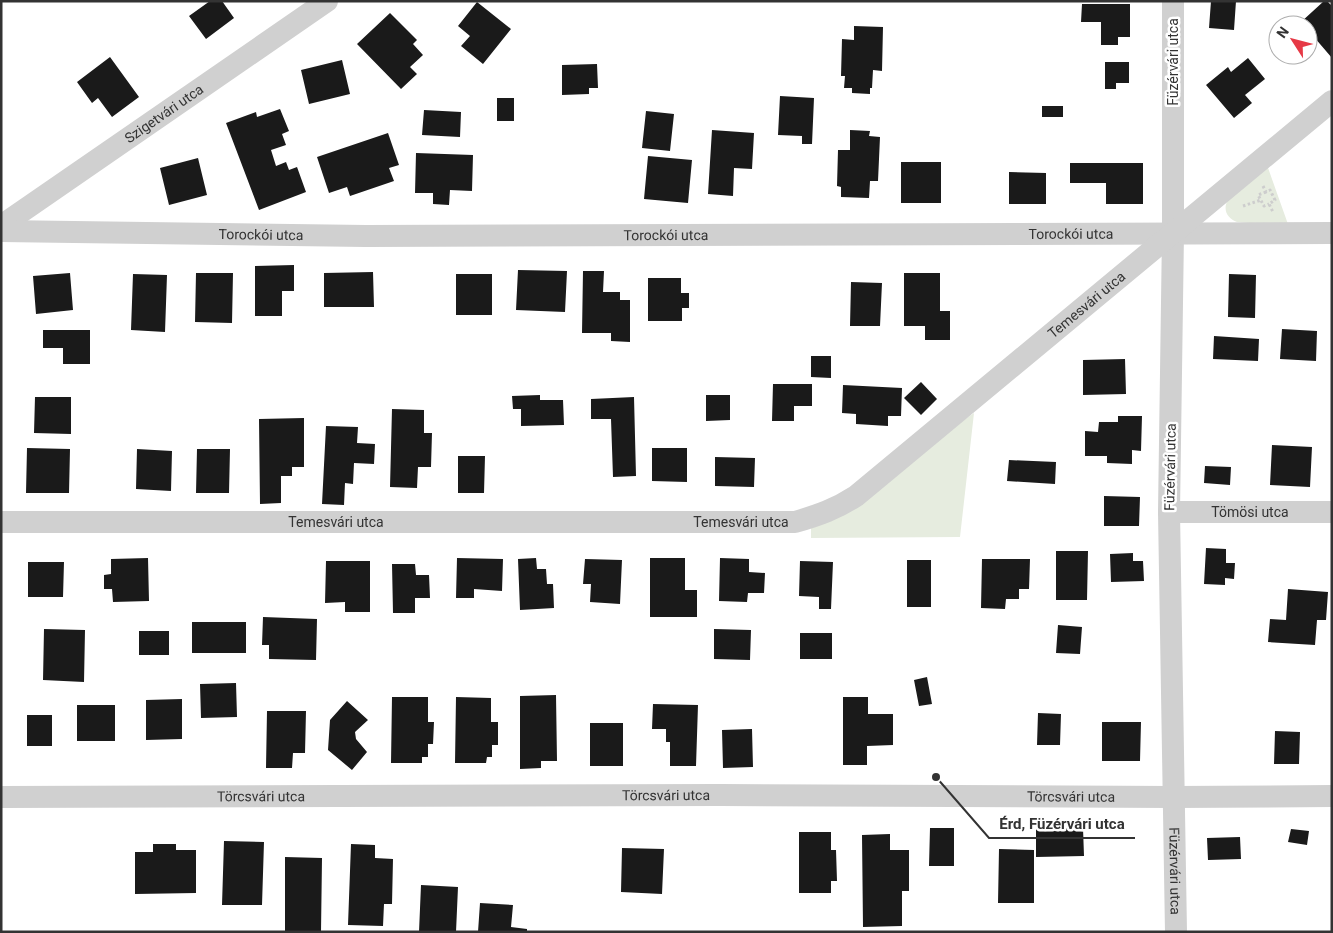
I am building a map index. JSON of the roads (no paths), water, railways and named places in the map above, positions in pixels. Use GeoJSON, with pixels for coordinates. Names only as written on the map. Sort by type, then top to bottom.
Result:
{"type":"FeatureCollection","features":[{"type":"Feature","properties":{"kind":"street","name":"Szigetvári utca"},"geometry":{"type":"LineString","coordinates":[[1,226],[327,1]]}},
{"type":"Feature","properties":{"kind":"street","name":"Füzérvári utca"},"geometry":{"type":"LineString","coordinates":[[1173,1],[1173,232],[1169,512],[1176,932]]}},
{"type":"Feature","properties":{"kind":"street","name":"Temesvári utca"},"geometry":{"type":"LineString","coordinates":[[1,522],[795,522],[838,508],[856,496],[1332,101]]}},
{"type":"Feature","properties":{"kind":"street","name":"Torockói utca"},"geometry":{"type":"LineString","coordinates":[[1,231],[366,236],[1332,233]]}},
{"type":"Feature","properties":{"kind":"street","name":"Tömösi utca"},"geometry":{"type":"LineString","coordinates":[[1169,512],[1332,512]]}},
{"type":"Feature","properties":{"kind":"street","name":"Törcsvári utca"},"geometry":{"type":"LineString","coordinates":[[1,797],[1332,796]]}},
{"type":"Feature","properties":{"kind":"place","name":"Érd, Füzérvári utca"},"geometry":{"type":"Point","coordinates":[936,777]}}]}
